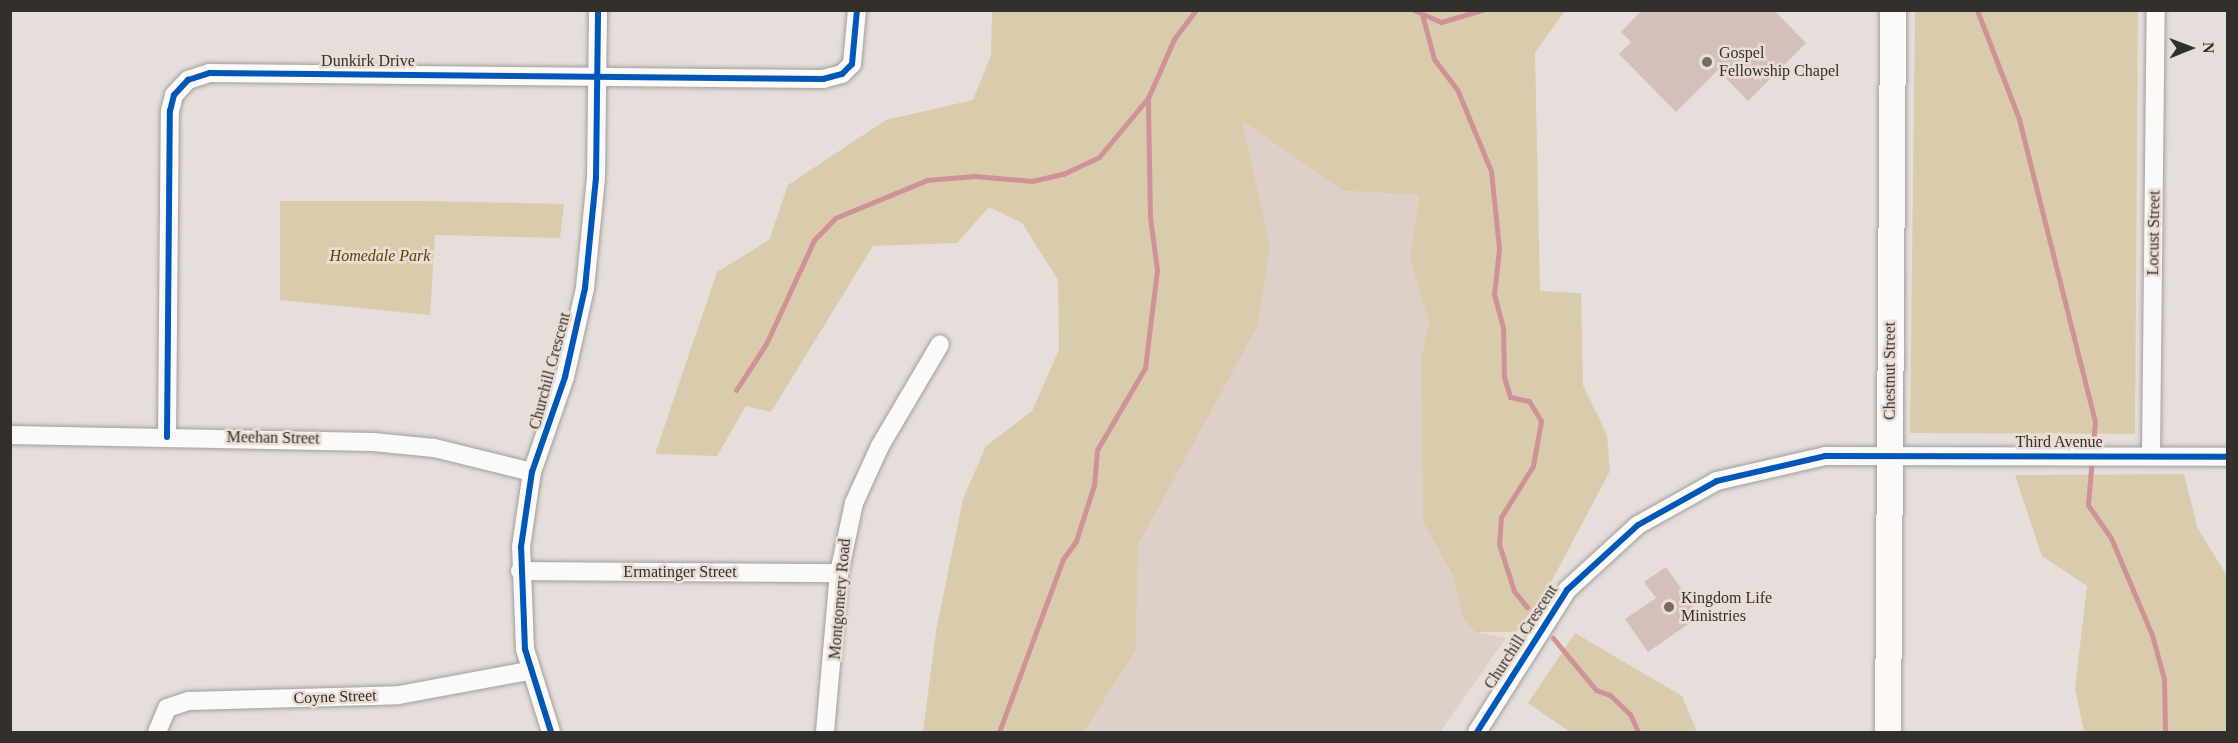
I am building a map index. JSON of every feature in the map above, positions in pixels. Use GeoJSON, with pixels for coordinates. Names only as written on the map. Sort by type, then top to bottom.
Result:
{"type":"FeatureCollection","features":[{"type":"Feature","properties":{"kind":"street","name":"Churchill Crescent"},"geometry":{"type":"LineString","coordinates":[[551,732],[529,671],[520,571],[532,472],[565,377],[585,288],[595,189],[598,10]]}},
{"type":"Feature","properties":{"kind":"street","name":"Dunkirk Drive"},"geometry":{"type":"LineString","coordinates":[[167,437],[170,111],[185,82],[207,73],[831,78],[852,64],[857,10]]}},
{"type":"Feature","properties":{"kind":"street","name":"Chestnut Street"},"geometry":{"type":"LineString","coordinates":[[1888,732],[1893,10]]}},
{"type":"Feature","properties":{"kind":"street","name":"Locust Street"},"geometry":{"type":"LineString","coordinates":[[2151,455],[2156,10]]}},
{"type":"Feature","properties":{"kind":"street","name":"Montgomery Road"},"geometry":{"type":"LineString","coordinates":[[825,732],[839,573],[848,526],[865,474],[940,344]]}},
{"type":"Feature","properties":{"kind":"street","name":"Meehan Street"},"geometry":{"type":"LineString","coordinates":[[10,435],[167,437],[412,445],[532,472]]}},
{"type":"Feature","properties":{"kind":"street","name":"Churchill Crescent"},"geometry":{"type":"LineString","coordinates":[[1477,732],[1567,590],[1638,525],[1699,489],[1754,469],[1818,456],[1890,455]]}},
{"type":"Feature","properties":{"kind":"street","name":"Third Avenue"},"geometry":{"type":"LineString","coordinates":[[1890,455],[2228,457]]}},
{"type":"Feature","properties":{"kind":"street","name":"Ermatinger Street"},"geometry":{"type":"LineString","coordinates":[[520,571],[839,573]]}},
{"type":"Feature","properties":{"kind":"street","name":"Coyne Street"},"geometry":{"type":"LineString","coordinates":[[157,732],[167,708],[189,701],[399,695],[529,671]]}},
{"type":"Feature","properties":{"kind":"shaded area"},"geometry":{"type":"Polygon","coordinates":[[[1241,120],[1344,191],[1419,195],[1410,260],[1429,322],[1421,359],[1423,522],[1453,578],[1463,619],[1475,632],[1506,638],[1440,732],[1084,732],[1136,650],[1138,545],[1194,439],[1270,245],[1241,120]]]}},
{"type":"Feature","properties":{"kind":"green space"},"geometry":{"type":"Polygon","coordinates":[[[992,11],[1565,11],[1535,52],[1540,291],[1581,293],[1583,385],[1607,435],[1610,471],[1549,586],[1516,632],[1475,632],[1463,619],[1453,577],[1423,522],[1421,359],[1429,322],[1410,260],[1419,195],[1344,191],[1242,121],[1270,245],[1258,325],[1138,545],[1136,650],[1084,732],[923,732],[936,631],[963,499],[986,446],[1032,411],[1059,350],[1058,280],[1022,223],[989,207],[957,243],[873,246],[771,412],[746,406],[717,456],[655,454],[717,272],[769,240],[788,185],[886,120],[973,100],[991,55],[992,11]]]}},
{"type":"Feature","properties":{"kind":"green space"},"geometry":{"type":"Polygon","coordinates":[[[1915,11],[2138,11],[2135,434],[1910,433],[1915,11]]]}},
{"type":"Feature","properties":{"kind":"green space","name":"Homedale Park"},"geometry":{"type":"Polygon","coordinates":[[[280,201],[564,204],[560,238],[435,235],[430,315],[280,300],[280,201]]]}},
{"type":"Feature","properties":{"kind":"green space"},"geometry":{"type":"Polygon","coordinates":[[[2184,474],[2198,529],[2227,576],[2227,732],[2084,732],[2075,689],[2087,586],[2042,556],[2015,475],[2184,474]]]}},
{"type":"Feature","properties":{"kind":"green space"},"geometry":{"type":"Polygon","coordinates":[[[1575,633],[1682,696],[1697,732],[1570,732],[1528,703],[1575,633]]]}},
{"type":"Feature","properties":{"kind":"building","name":"Gospel Fellowship Chapel"},"geometry":{"type":"Polygon","coordinates":[[[1642,10],[1774,10],[1806,43],[1748,101],[1718,70],[1676,112],[1619,54],[1631,42],[1621,32],[1642,10]]]}},
{"type":"Feature","properties":{"kind":"building","name":"Kingdom Life Ministries"},"geometry":{"type":"Polygon","coordinates":[[[1666,567],[1700,616],[1648,652],[1625,619],[1656,598],[1644,582],[1666,567]]]}},
{"type":"Feature","properties":{"kind":"waterway"},"geometry":{"type":"LineString","coordinates":[[736,390],[766,344],[814,240],[835,218],[927,180],[974,176],[1032,181],[1063,174],[1099,157],[1148,98],[1174,39],[1196,10]]}},
{"type":"Feature","properties":{"kind":"waterway"},"geometry":{"type":"LineString","coordinates":[[1414,10],[1441,22],[1482,10]]}},
{"type":"Feature","properties":{"kind":"waterway"},"geometry":{"type":"LineString","coordinates":[[1977,10],[2019,119],[2095,421],[2088,505],[2111,538],[2152,635],[2164,679],[2165,732]]}},
{"type":"Feature","properties":{"kind":"waterway"},"geometry":{"type":"LineString","coordinates":[[1422,14],[1434,59],[1457,89],[1491,171],[1499,249],[1494,294],[1503,327],[1504,377],[1510,397],[1529,401],[1541,421],[1533,466],[1501,517],[1499,544],[1514,591],[1527,607]]}},
{"type":"Feature","properties":{"kind":"waterway"},"geometry":{"type":"LineString","coordinates":[[999,732],[1063,559],[1076,541],[1094,485],[1097,450],[1145,368],[1157,270],[1150,217],[1148,98]]}},
{"type":"Feature","properties":{"kind":"waterway"},"geometry":{"type":"LineString","coordinates":[[1553,638],[1596,690],[1610,695],[1630,714],[1638,732]]}},
{"type":"Feature","properties":{"kind":"cycle path"},"geometry":{"type":"LineString","coordinates":[[551,732],[525,649],[521,547],[532,472],[565,377],[585,288],[596,178],[598,10]]}},
{"type":"Feature","properties":{"kind":"cycle path"},"geometry":{"type":"LineString","coordinates":[[167,437],[170,111],[174,95],[188,80],[210,73],[823,79],[842,74],[852,64],[857,10]]}},
{"type":"Feature","properties":{"kind":"cycle path"},"geometry":{"type":"LineString","coordinates":[[1477,732],[1567,590],[1638,525],[1717,481],[1825,456],[2228,457]]}},
{"type":"Feature","properties":{"kind":"place","name":"Gospel Fellowship Chapel"},"geometry":{"type":"Point","coordinates":[1707,62]}},
{"type":"Feature","properties":{"kind":"place","name":"Kingdom Life Ministries"},"geometry":{"type":"Point","coordinates":[1669,607]}}]}
